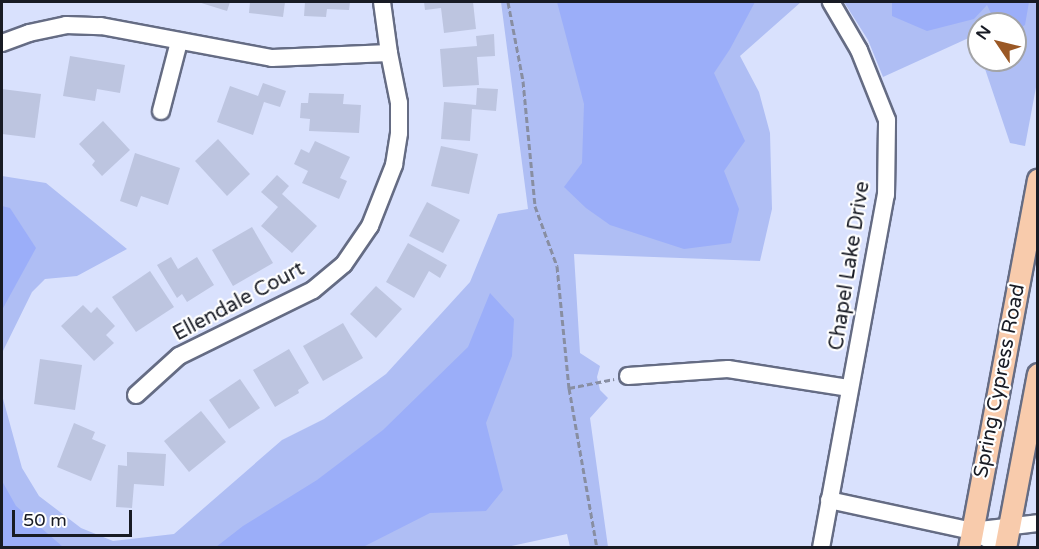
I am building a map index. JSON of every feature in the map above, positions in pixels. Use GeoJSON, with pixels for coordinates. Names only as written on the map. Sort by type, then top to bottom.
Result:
{"type":"FeatureCollection","features":[{"type":"Feature","properties":{"kind":"main road","name":"Spring Cypress Road"},"geometry":{"type":"LineString","coordinates":[[971,539],[1038,179]]}},
{"type":"Feature","properties":{"kind":"main road","name":"Spring Cypress Road"},"geometry":{"type":"LineString","coordinates":[[1005,547],[1038,374]]}},
{"type":"Feature","properties":{"kind":"street","name":"Ellendale Court"},"geometry":{"type":"LineString","coordinates":[[136,396],[179,356],[313,290],[344,264],[370,226],[394,165],[399,133],[399,103],[382,2]]}},
{"type":"Feature","properties":{"kind":"street","name":"Chapel Lake Drive"},"geometry":{"type":"LineString","coordinates":[[821,548],[886,195],[887,120],[860,51],[831,2]]}},
{"type":"Feature","properties":{"kind":"street"},"geometry":{"type":"LineString","coordinates":[[2,44],[29,33],[66,26],[128,29],[179,42],[272,58],[389,53]]}},
{"type":"Feature","properties":{"kind":"street"},"geometry":{"type":"LineString","coordinates":[[161,111],[179,42]]}},
{"type":"Feature","properties":{"kind":"street"},"geometry":{"type":"LineString","coordinates":[[628,376],[728,369],[850,388]]}},
{"type":"Feature","properties":{"kind":"street"},"geometry":{"type":"LineString","coordinates":[[829,500],[1005,547]]}},
{"type":"Feature","properties":{"kind":"street"},"geometry":{"type":"LineString","coordinates":[[971,539],[1008,526],[1038,523]]}},
{"type":"Feature","properties":{"kind":"path"},"geometry":{"type":"LineString","coordinates":[[508,2],[523,81],[536,206],[557,266],[569,388],[597,548]]}},
{"type":"Feature","properties":{"kind":"path"},"geometry":{"type":"LineString","coordinates":[[569,388],[628,376]]}},
{"type":"Feature","properties":{"kind":"shaded area"},"geometry":{"type":"Polygon","coordinates":[[[501,2],[801,2],[740,56],[759,92],[770,133],[772,209],[760,261],[574,254],[580,353],[600,366],[597,377],[600,390],[608,398],[590,418],[608,547],[570,547],[567,534],[502,548],[2,547],[2,395],[22,468],[39,496],[81,528],[113,541],[174,534],[282,440],[324,419],[386,374],[470,282],[498,214],[528,209],[501,2]]]}},
{"type":"Feature","properties":{"kind":"shaded area"},"geometry":{"type":"Polygon","coordinates":[[[557,2],[755,2],[730,49],[714,73],[745,141],[724,171],[739,209],[731,243],[684,249],[610,225],[586,208],[564,187],[582,163],[584,104],[557,2]]]}},
{"type":"Feature","properties":{"kind":"shaded area"},"geometry":{"type":"Polygon","coordinates":[[[844,2],[1037,2],[1037,82],[1025,146],[1010,143],[986,72],[1027,72],[1027,12],[967,12],[967,39],[883,77],[868,40],[844,2]]]}},
{"type":"Feature","properties":{"kind":"shaded area"},"geometry":{"type":"Polygon","coordinates":[[[892,2],[1029,2],[1027,14],[990,12],[987,5],[980,12],[967,12],[967,21],[927,31],[892,16],[892,2]]]}},
{"type":"Feature","properties":{"kind":"shaded area"},"geometry":{"type":"Polygon","coordinates":[[[2,176],[46,183],[127,249],[77,276],[45,279],[32,292],[2,353],[2,176]]]}},
{"type":"Feature","properties":{"kind":"shaded area"},"geometry":{"type":"Polygon","coordinates":[[[2,206],[10,208],[36,248],[2,310],[2,206]]]}},
{"type":"Feature","properties":{"kind":"shaded area"},"geometry":{"type":"Polygon","coordinates":[[[490,293],[514,319],[512,356],[486,423],[503,490],[486,511],[430,513],[363,547],[216,547],[243,526],[317,480],[383,430],[468,347],[490,293]]]}},
{"type":"Feature","properties":{"kind":"shaded area"},"geometry":{"type":"Polygon","coordinates":[[[2,481],[16,506],[63,547],[2,547],[2,481]]]}},
{"type":"Feature","properties":{"kind":"building"},"geometry":{"type":"Polygon","coordinates":[[[198,2],[230,2],[227,11],[198,2]]]}},
{"type":"Feature","properties":{"kind":"building"},"geometry":{"type":"Polygon","coordinates":[[[250,2],[285,2],[283,17],[249,13],[250,2]]]}},
{"type":"Feature","properties":{"kind":"building"},"geometry":{"type":"Polygon","coordinates":[[[305,2],[350,2],[349,10],[327,9],[326,17],[304,16],[305,2]]]}},
{"type":"Feature","properties":{"kind":"building"},"geometry":{"type":"Polygon","coordinates":[[[424,2],[473,2],[476,29],[444,33],[441,8],[425,10],[424,2]]]}},
{"type":"Feature","properties":{"kind":"building"},"geometry":{"type":"Polygon","coordinates":[[[494,34],[495,56],[477,57],[479,85],[443,87],[440,49],[477,46],[476,36],[494,34]]]}},
{"type":"Feature","properties":{"kind":"building"},"geometry":{"type":"Polygon","coordinates":[[[70,56],[125,65],[120,93],[97,89],[95,101],[63,96],[70,56]]]}},
{"type":"Feature","properties":{"kind":"building"},"geometry":{"type":"Polygon","coordinates":[[[263,83],[286,91],[280,107],[264,102],[253,135],[217,122],[230,86],[258,96],[263,83]]]}},
{"type":"Feature","properties":{"kind":"building"},"geometry":{"type":"Polygon","coordinates":[[[477,88],[498,89],[496,111],[472,109],[470,141],[441,139],[444,102],[476,105],[477,88]]]}},
{"type":"Feature","properties":{"kind":"building"},"geometry":{"type":"Polygon","coordinates":[[[2,89],[41,94],[35,138],[2,134],[2,89]]]}},
{"type":"Feature","properties":{"kind":"building"},"geometry":{"type":"Polygon","coordinates":[[[309,93],[344,94],[343,104],[361,105],[359,133],[309,131],[310,119],[300,118],[301,103],[308,103],[309,93]]]}},
{"type":"Feature","properties":{"kind":"building"},"geometry":{"type":"Polygon","coordinates":[[[103,121],[130,150],[102,176],[92,165],[95,161],[79,144],[103,121]]]}},
{"type":"Feature","properties":{"kind":"building"},"geometry":{"type":"Polygon","coordinates":[[[218,139],[250,174],[227,196],[195,161],[218,139]]]}},
{"type":"Feature","properties":{"kind":"building"},"geometry":{"type":"Polygon","coordinates":[[[315,141],[350,157],[340,178],[347,181],[339,199],[302,183],[308,171],[294,164],[301,149],[309,153],[315,141]]]}},
{"type":"Feature","properties":{"kind":"building"},"geometry":{"type":"Polygon","coordinates":[[[441,146],[478,154],[469,194],[431,186],[441,146]]]}},
{"type":"Feature","properties":{"kind":"building"},"geometry":{"type":"Polygon","coordinates":[[[135,153],[180,168],[168,205],[141,196],[137,207],[120,201],[135,153]]]}},
{"type":"Feature","properties":{"kind":"building"},"geometry":{"type":"Polygon","coordinates":[[[277,175],[289,186],[282,194],[317,226],[292,253],[261,226],[278,207],[261,192],[277,175]]]}},
{"type":"Feature","properties":{"kind":"building"},"geometry":{"type":"Polygon","coordinates":[[[427,202],[460,220],[443,253],[409,236],[427,202]]]}},
{"type":"Feature","properties":{"kind":"building"},"geometry":{"type":"Polygon","coordinates":[[[252,227],[273,263],[233,286],[212,250],[252,227]]]}},
{"type":"Feature","properties":{"kind":"building"},"geometry":{"type":"Polygon","coordinates":[[[408,243],[447,265],[440,278],[429,271],[414,298],[386,282],[408,243]]]}},
{"type":"Feature","properties":{"kind":"building"},"geometry":{"type":"Polygon","coordinates":[[[171,257],[178,269],[197,257],[214,285],[187,302],[182,294],[177,298],[157,265],[171,257]]]}},
{"type":"Feature","properties":{"kind":"building"},"geometry":{"type":"Polygon","coordinates":[[[150,271],[174,307],[136,332],[112,297],[150,271]]]}},
{"type":"Feature","properties":{"kind":"building"},"geometry":{"type":"Polygon","coordinates":[[[376,286],[402,309],[376,338],[350,314],[376,286]]]}},
{"type":"Feature","properties":{"kind":"building"},"geometry":{"type":"Polygon","coordinates":[[[83,305],[91,313],[97,307],[115,326],[106,335],[114,343],[94,361],[61,326],[83,305]]]}},
{"type":"Feature","properties":{"kind":"building"},"geometry":{"type":"Polygon","coordinates":[[[343,323],[363,358],[323,381],[303,346],[343,323]]]}},
{"type":"Feature","properties":{"kind":"building"},"geometry":{"type":"Polygon","coordinates":[[[289,349],[309,383],[298,390],[299,393],[275,407],[253,370],[289,349]]]}},
{"type":"Feature","properties":{"kind":"building"},"geometry":{"type":"Polygon","coordinates":[[[40,359],[82,365],[75,410],[34,404],[40,359]]]}},
{"type":"Feature","properties":{"kind":"building"},"geometry":{"type":"Polygon","coordinates":[[[240,379],[260,408],[229,429],[209,400],[240,379]]]}},
{"type":"Feature","properties":{"kind":"building"},"geometry":{"type":"Polygon","coordinates":[[[201,411],[226,442],[189,472],[164,441],[201,411]]]}},
{"type":"Feature","properties":{"kind":"building"},"geometry":{"type":"Polygon","coordinates":[[[74,423],[95,432],[92,439],[106,445],[91,481],[57,467],[74,423]]]}},
{"type":"Feature","properties":{"kind":"building"},"geometry":{"type":"Polygon","coordinates":[[[127,452],[166,454],[164,486],[134,484],[132,508],[116,507],[118,465],[127,466],[127,452]]]}}]}
